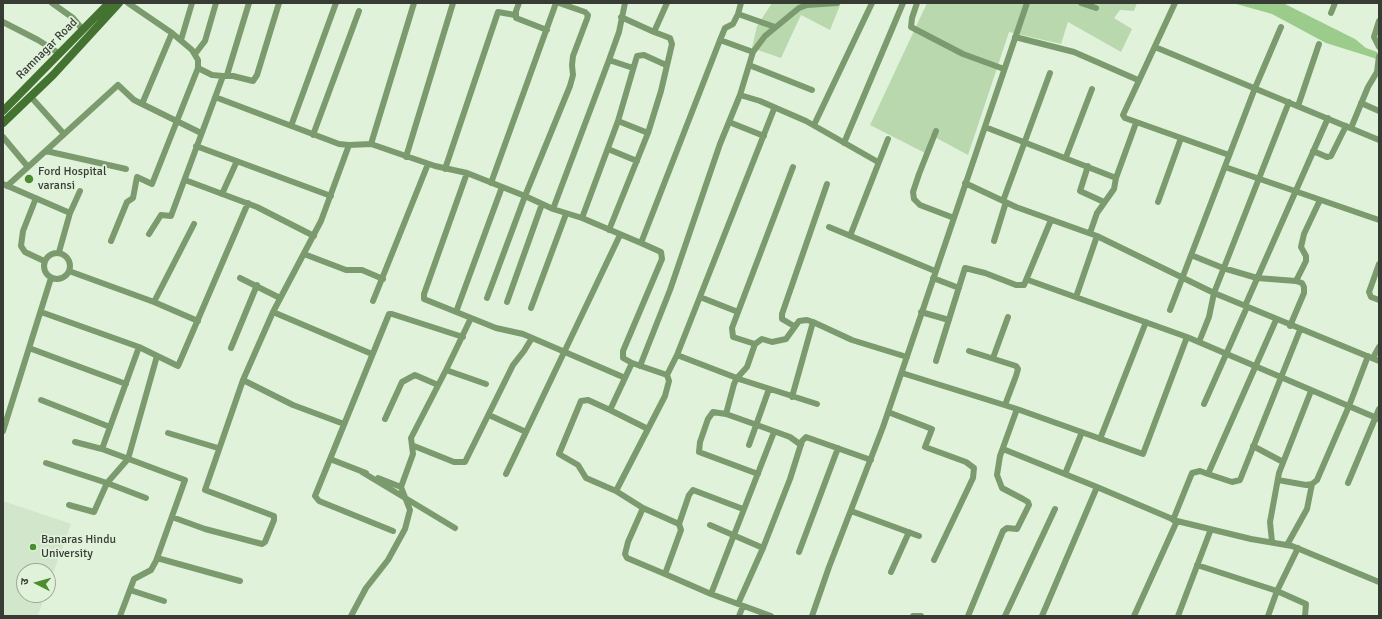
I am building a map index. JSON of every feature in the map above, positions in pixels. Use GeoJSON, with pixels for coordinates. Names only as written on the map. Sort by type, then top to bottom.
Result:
{"type":"FeatureCollection","features":[{"type":"Feature","properties":{"kind":"main road","name":"Ramnagar Road"},"geometry":{"type":"LineString","coordinates":[[3,111],[109,3]]}},
{"type":"Feature","properties":{"kind":"main road"},"geometry":{"type":"LineString","coordinates":[[3,123],[53,75],[119,3]]}},
{"type":"Feature","properties":{"kind":"street"},"geometry":{"type":"LineString","coordinates":[[52,3],[73,18],[83,30]]}},
{"type":"Feature","properties":{"kind":"street"},"geometry":{"type":"LineString","coordinates":[[111,241],[127,202],[134,198],[137,177],[152,184],[176,120],[198,68],[195,54],[181,40],[128,3]]}},
{"type":"Feature","properties":{"kind":"street"},"geometry":{"type":"LineString","coordinates":[[181,40],[192,3]]}},
{"type":"Feature","properties":{"kind":"street"},"geometry":{"type":"LineString","coordinates":[[195,54],[205,41],[216,3]]}},
{"type":"Feature","properties":{"kind":"street"},"geometry":{"type":"LineString","coordinates":[[149,234],[161,215],[170,216],[185,180],[196,146],[215,97],[225,76],[248,3]]}},
{"type":"Feature","properties":{"kind":"street"},"geometry":{"type":"LineString","coordinates":[[198,68],[212,75],[250,81],[254,80],[279,3]]}},
{"type":"Feature","properties":{"kind":"street"},"geometry":{"type":"LineString","coordinates":[[291,126],[336,3]]}},
{"type":"Feature","properties":{"kind":"street"},"geometry":{"type":"LineString","coordinates":[[371,144],[414,3]]}},
{"type":"Feature","properties":{"kind":"street"},"geometry":{"type":"LineString","coordinates":[[406,157],[453,3]]}},
{"type":"Feature","properties":{"kind":"street"},"geometry":{"type":"LineString","coordinates":[[515,15],[519,3]]}},
{"type":"Feature","properties":{"kind":"street"},"geometry":{"type":"LineString","coordinates":[[487,298],[525,196],[570,86],[573,75],[573,56],[588,15],[585,12],[558,3],[491,183]]}},
{"type":"Feature","properties":{"kind":"street"},"geometry":{"type":"LineString","coordinates":[[553,209],[619,32],[625,3]]}},
{"type":"Feature","properties":{"kind":"street"},"geometry":{"type":"LineString","coordinates":[[654,32],[667,3]]}},
{"type":"Feature","properties":{"kind":"street"},"geometry":{"type":"LineString","coordinates":[[641,243],[720,40],[725,28],[733,24],[738,14],[740,3]]}},
{"type":"Feature","properties":{"kind":"street"},"geometry":{"type":"LineString","coordinates":[[640,366],[670,290],[696,211],[740,95],[753,52],[765,36],[803,6],[837,3]]}},
{"type":"Feature","properties":{"kind":"street"},"geometry":{"type":"LineString","coordinates":[[814,126],[872,3]]}},
{"type":"Feature","properties":{"kind":"street"},"geometry":{"type":"LineString","coordinates":[[844,143],[903,3]]}},
{"type":"Feature","properties":{"kind":"street"},"geometry":{"type":"LineString","coordinates":[[917,3],[912,18],[911,27],[963,54],[1004,69]]}},
{"type":"Feature","properties":{"kind":"street"},"geometry":{"type":"LineString","coordinates":[[812,616],[888,412],[1027,3]]}},
{"type":"Feature","properties":{"kind":"street"},"geometry":{"type":"LineString","coordinates":[[1081,3],[1096,8]]}},
{"type":"Feature","properties":{"kind":"street"},"geometry":{"type":"LineString","coordinates":[[1175,3],[1123,115],[1125,118],[1229,155]]}},
{"type":"Feature","properties":{"kind":"street"},"geometry":{"type":"LineString","coordinates":[[1331,13],[1335,3]]}},
{"type":"Feature","properties":{"kind":"street"},"geometry":{"type":"LineString","coordinates":[[313,135],[359,11]]}},
{"type":"Feature","properties":{"kind":"street"},"geometry":{"type":"LineString","coordinates":[[445,169],[498,12],[515,15],[516,18],[520,20],[547,30]]}},
{"type":"Feature","properties":{"kind":"street"},"geometry":{"type":"LineString","coordinates":[[738,14],[775,27]]}},
{"type":"Feature","properties":{"kind":"street"},"geometry":{"type":"LineString","coordinates":[[609,230],[648,133],[661,91],[672,40],[621,17]]}},
{"type":"Feature","properties":{"kind":"street"},"geometry":{"type":"LineString","coordinates":[[1379,21],[1374,37],[1379,47]]}},
{"type":"Feature","properties":{"kind":"street"},"geometry":{"type":"LineString","coordinates":[[3,22],[38,40],[60,54]]}},
{"type":"Feature","properties":{"kind":"street"},"geometry":{"type":"LineString","coordinates":[[1170,310],[1255,88],[1281,27]]}},
{"type":"Feature","properties":{"kind":"street"},"geometry":{"type":"LineString","coordinates":[[142,104],[172,33]]}},
{"type":"Feature","properties":{"kind":"street"},"geometry":{"type":"LineString","coordinates":[[1015,37],[1074,52],[1138,80]]}},
{"type":"Feature","properties":{"kind":"street"},"geometry":{"type":"LineString","coordinates":[[720,40],[753,52]]}},
{"type":"Feature","properties":{"kind":"street"},"geometry":{"type":"LineString","coordinates":[[1298,106],[1319,44]]}},
{"type":"Feature","properties":{"kind":"street"},"geometry":{"type":"LineString","coordinates":[[1154,47],[1379,140]]}},
{"type":"Feature","properties":{"kind":"street"},"geometry":{"type":"LineString","coordinates":[[582,218],[618,121],[636,59],[640,55],[666,65]]}},
{"type":"Feature","properties":{"kind":"street"},"geometry":{"type":"LineString","coordinates":[[609,60],[633,68]]}},
{"type":"Feature","properties":{"kind":"street"},"geometry":{"type":"LineString","coordinates":[[1313,151],[1327,157],[1331,156],[1349,127],[1368,87],[1377,72],[1379,60]]}},
{"type":"Feature","properties":{"kind":"street"},"geometry":{"type":"LineString","coordinates":[[749,65],[812,90]]}},
{"type":"Feature","properties":{"kind":"street"},"geometry":{"type":"LineString","coordinates":[[994,241],[1005,202],[1050,73]]}},
{"type":"Feature","properties":{"kind":"street"},"geometry":{"type":"LineString","coordinates":[[70,213],[5,185],[28,167],[118,85],[134,100],[201,133]]}},
{"type":"Feature","properties":{"kind":"street"},"geometry":{"type":"LineString","coordinates":[[1066,157],[1092,89]]}},
{"type":"Feature","properties":{"kind":"street"},"geometry":{"type":"LineString","coordinates":[[740,95],[760,101],[774,109],[814,126],[878,162]]}},
{"type":"Feature","properties":{"kind":"street"},"geometry":{"type":"LineString","coordinates":[[30,97],[64,134]]}},
{"type":"Feature","properties":{"kind":"street"},"geometry":{"type":"LineString","coordinates":[[215,97],[313,135],[349,145],[371,144],[428,164],[467,173],[553,209],[582,218],[661,252],[662,259],[622,351],[623,358],[632,363],[667,375]]}},
{"type":"Feature","properties":{"kind":"street"},"geometry":{"type":"LineString","coordinates":[[1198,342],[1209,317],[1214,293],[1223,268],[1289,102]]}},
{"type":"Feature","properties":{"kind":"street"},"geometry":{"type":"LineString","coordinates":[[1361,103],[1379,111]]}},
{"type":"Feature","properties":{"kind":"street"},"geometry":{"type":"LineString","coordinates":[[616,491],[665,396],[669,381],[667,375],[677,355],[774,109]]}},
{"type":"Feature","properties":{"kind":"street"},"geometry":{"type":"LineString","coordinates":[[1204,404],[1294,191],[1328,118]]}},
{"type":"Feature","properties":{"kind":"street"},"geometry":{"type":"LineString","coordinates":[[618,121],[648,133]]}},
{"type":"Feature","properties":{"kind":"street"},"geometry":{"type":"LineString","coordinates":[[729,122],[764,136]]}},
{"type":"Feature","properties":{"kind":"street"},"geometry":{"type":"LineString","coordinates":[[1090,233],[1097,213],[1104,202],[1112,194],[1116,178],[1136,122]]}},
{"type":"Feature","properties":{"kind":"street"},"geometry":{"type":"LineString","coordinates":[[985,127],[1066,157],[1116,178]]}},
{"type":"Feature","properties":{"kind":"street"},"geometry":{"type":"LineString","coordinates":[[936,131],[913,192],[914,198],[920,204],[954,218]]}},
{"type":"Feature","properties":{"kind":"street"},"geometry":{"type":"LineString","coordinates":[[3,137],[28,167]]}},
{"type":"Feature","properties":{"kind":"street"},"geometry":{"type":"LineString","coordinates":[[1158,202],[1181,138]]}},
{"type":"Feature","properties":{"kind":"street"},"geometry":{"type":"LineString","coordinates":[[850,236],[888,139]]}},
{"type":"Feature","properties":{"kind":"street"},"geometry":{"type":"LineString","coordinates":[[172,517],[205,529],[262,544],[265,542],[274,520],[274,516],[205,490],[218,448],[243,380],[273,312],[314,236],[331,196],[349,145]]}},
{"type":"Feature","properties":{"kind":"street"},"geometry":{"type":"LineString","coordinates":[[196,146],[331,196]]}},
{"type":"Feature","properties":{"kind":"street"},"geometry":{"type":"LineString","coordinates":[[608,149],[637,161]]}},
{"type":"Feature","properties":{"kind":"street"},"geometry":{"type":"LineString","coordinates":[[46,151],[126,169]]}},
{"type":"Feature","properties":{"kind":"street"},"geometry":{"type":"LineString","coordinates":[[222,194],[238,161]]}},
{"type":"Feature","properties":{"kind":"street"},"geometry":{"type":"LineString","coordinates":[[373,301],[428,164]]}},
{"type":"Feature","properties":{"kind":"street"},"geometry":{"type":"LineString","coordinates":[[1088,166],[1080,191],[1104,202]]}},
{"type":"Feature","properties":{"kind":"street"},"geometry":{"type":"LineString","coordinates":[[755,344],[732,337],[732,328],[793,167]]}},
{"type":"Feature","properties":{"kind":"street"},"geometry":{"type":"LineString","coordinates":[[1225,167],[1379,220]]}},
{"type":"Feature","properties":{"kind":"street"},"geometry":{"type":"LineString","coordinates":[[467,173],[424,297],[426,301],[496,328],[523,334],[623,378]]}},
{"type":"Feature","properties":{"kind":"street"},"geometry":{"type":"LineString","coordinates":[[185,180],[248,203],[314,236]]}},
{"type":"Feature","properties":{"kind":"street"},"geometry":{"type":"LineString","coordinates":[[965,183],[1005,202],[1097,236],[1214,293],[1290,326],[1373,358]]}},
{"type":"Feature","properties":{"kind":"street"},"geometry":{"type":"LineString","coordinates":[[794,326],[782,319],[782,314],[827,184]]}},
{"type":"Feature","properties":{"kind":"street"},"geometry":{"type":"LineString","coordinates":[[456,312],[502,187]]}},
{"type":"Feature","properties":{"kind":"street"},"geometry":{"type":"LineString","coordinates":[[59,252],[70,213],[80,191]]}},
{"type":"Feature","properties":{"kind":"street"},"geometry":{"type":"LineString","coordinates":[[36,198],[23,231],[21,246],[25,252],[44,262]]}},
{"type":"Feature","properties":{"kind":"street"},"geometry":{"type":"LineString","coordinates":[[1296,281],[1306,261],[1306,256],[1301,247],[1304,234],[1320,200]]}},
{"type":"Feature","properties":{"kind":"street"},"geometry":{"type":"LineString","coordinates":[[41,312],[139,347],[178,366],[248,203]]}},
{"type":"Feature","properties":{"kind":"street"},"geometry":{"type":"LineString","coordinates":[[506,302],[542,204]]}},
{"type":"Feature","properties":{"kind":"street"},"geometry":{"type":"LineString","coordinates":[[531,308],[566,214]]}},
{"type":"Feature","properties":{"kind":"street"},"geometry":{"type":"LineString","coordinates":[[936,361],[965,268],[986,273],[1016,285],[1024,285],[1028,280],[1051,220]]}},
{"type":"Feature","properties":{"kind":"street"},"geometry":{"type":"LineString","coordinates":[[154,302],[194,224]]}},
{"type":"Feature","properties":{"kind":"street"},"geometry":{"type":"LineString","coordinates":[[829,227],[935,271]]}},
{"type":"Feature","properties":{"kind":"street"},"geometry":{"type":"LineString","coordinates":[[506,474],[620,235]]}},
{"type":"Feature","properties":{"kind":"street"},"geometry":{"type":"LineString","coordinates":[[1076,297],[1097,236]]}},
{"type":"Feature","properties":{"kind":"street"},"geometry":{"type":"LineString","coordinates":[[59,252],[68,259],[69,271],[59,279],[51,278],[44,272],[44,262],[51,253],[59,252]]}},
{"type":"Feature","properties":{"kind":"street"},"geometry":{"type":"LineString","coordinates":[[304,254],[346,270],[362,270],[383,279]]}},
{"type":"Feature","properties":{"kind":"street"},"geometry":{"type":"LineString","coordinates":[[1191,255],[1223,268],[1257,278],[1296,281],[1302,283],[1304,293],[1290,326]]}},
{"type":"Feature","properties":{"kind":"street"},"geometry":{"type":"LineString","coordinates":[[1379,264],[1376,282],[1370,294],[1379,300]]}},
{"type":"Feature","properties":{"kind":"street"},"geometry":{"type":"LineString","coordinates":[[69,271],[154,302],[198,321]]}},
{"type":"Feature","properties":{"kind":"street"},"geometry":{"type":"LineString","coordinates":[[3,431],[51,278]]}},
{"type":"Feature","properties":{"kind":"street"},"geometry":{"type":"LineString","coordinates":[[240,278],[280,298]]}},
{"type":"Feature","properties":{"kind":"street"},"geometry":{"type":"LineString","coordinates":[[933,278],[959,288]]}},
{"type":"Feature","properties":{"kind":"street"},"geometry":{"type":"LineString","coordinates":[[1028,280],[1187,337],[1377,418]]}},
{"type":"Feature","properties":{"kind":"street"},"geometry":{"type":"LineString","coordinates":[[231,348],[256,285]]}},
{"type":"Feature","properties":{"kind":"street"},"geometry":{"type":"LineString","coordinates":[[700,297],[738,312]]}},
{"type":"Feature","properties":{"kind":"street"},"geometry":{"type":"LineString","coordinates":[[273,312],[372,354]]}},
{"type":"Feature","properties":{"kind":"street"},"geometry":{"type":"LineString","coordinates":[[921,312],[949,320]]}},
{"type":"Feature","properties":{"kind":"street"},"geometry":{"type":"LineString","coordinates":[[393,531],[319,501],[315,496],[389,314],[463,337]]}},
{"type":"Feature","properties":{"kind":"street"},"geometry":{"type":"LineString","coordinates":[[993,358],[1008,317]]}},
{"type":"Feature","properties":{"kind":"street"},"geometry":{"type":"LineString","coordinates":[[351,616],[366,588],[388,560],[405,529],[410,510],[401,487],[413,454],[414,446],[411,440],[413,433],[463,337],[471,318]]}},
{"type":"Feature","properties":{"kind":"street"},"geometry":{"type":"LineString","coordinates":[[726,414],[737,378],[747,368],[755,344],[762,339],[772,342],[786,339],[799,321],[807,320],[813,322],[852,340],[907,357]]}},
{"type":"Feature","properties":{"kind":"street"},"geometry":{"type":"LineString","coordinates":[[1208,474],[1276,320]]}},
{"type":"Feature","properties":{"kind":"street"},"geometry":{"type":"LineString","coordinates":[[792,397],[813,322]]}},
{"type":"Feature","properties":{"kind":"street"},"geometry":{"type":"LineString","coordinates":[[1100,439],[1146,322]]}},
{"type":"Feature","properties":{"kind":"street"},"geometry":{"type":"LineString","coordinates":[[1134,616],[1175,520],[1192,474],[1200,472],[1232,482],[1240,480],[1300,330]]}},
{"type":"Feature","properties":{"kind":"street"},"geometry":{"type":"LineString","coordinates":[[902,372],[1017,409],[1143,454],[1187,337]]}},
{"type":"Feature","properties":{"kind":"street"},"geometry":{"type":"LineString","coordinates":[[414,446],[454,462],[465,462],[513,365],[532,338]]}},
{"type":"Feature","properties":{"kind":"street"},"geometry":{"type":"LineString","coordinates":[[1287,545],[1307,509],[1312,484],[1322,470],[1349,406],[1379,346]]}},
{"type":"Feature","properties":{"kind":"street"},"geometry":{"type":"LineString","coordinates":[[102,449],[139,347]]}},
{"type":"Feature","properties":{"kind":"street"},"geometry":{"type":"LineString","coordinates":[[29,348],[126,384]]}},
{"type":"Feature","properties":{"kind":"street"},"geometry":{"type":"LineString","coordinates":[[969,351],[1016,366],[1018,369],[1005,405]]}},
{"type":"Feature","properties":{"kind":"street"},"geometry":{"type":"LineString","coordinates":[[677,355],[737,378],[817,404]]}},
{"type":"Feature","properties":{"kind":"street"},"geometry":{"type":"LineString","coordinates":[[69,505],[94,512],[107,484],[128,459],[157,356]]}},
{"type":"Feature","properties":{"kind":"street"},"geometry":{"type":"LineString","coordinates":[[610,410],[623,378],[632,363]]}},
{"type":"Feature","properties":{"kind":"street"},"geometry":{"type":"LineString","coordinates":[[446,370],[486,384]]}},
{"type":"Feature","properties":{"kind":"street"},"geometry":{"type":"LineString","coordinates":[[385,419],[402,382],[415,375],[438,385]]}},
{"type":"Feature","properties":{"kind":"street"},"geometry":{"type":"LineString","coordinates":[[243,380],[293,405],[344,424]]}},
{"type":"Feature","properties":{"kind":"street"},"geometry":{"type":"LineString","coordinates":[[749,445],[769,389]]}},
{"type":"Feature","properties":{"kind":"street"},"geometry":{"type":"LineString","coordinates":[[1272,542],[1270,522],[1278,480],[1283,462],[1312,390]]}},
{"type":"Feature","properties":{"kind":"street"},"geometry":{"type":"LineString","coordinates":[[41,400],[110,427]]}},
{"type":"Feature","properties":{"kind":"street"},"geometry":{"type":"LineString","coordinates":[[648,429],[588,400],[581,401],[560,454],[578,466],[586,478],[616,491],[643,508],[679,524]]}},
{"type":"Feature","properties":{"kind":"street"},"geometry":{"type":"LineString","coordinates":[[968,616],[1004,532],[1007,528],[1017,529],[1029,505],[1028,502],[1002,488],[999,482],[998,468],[1017,409]]}},
{"type":"Feature","properties":{"kind":"street"},"geometry":{"type":"LineString","coordinates":[[1348,483],[1377,418],[1379,409]]}},
{"type":"Feature","properties":{"kind":"street"},"geometry":{"type":"LineString","coordinates":[[758,474],[699,452],[700,442],[711,413],[716,411],[757,425],[790,438],[801,445]]}},
{"type":"Feature","properties":{"kind":"street"},"geometry":{"type":"LineString","coordinates":[[888,412],[932,429],[926,447],[966,462],[974,468],[973,478],[934,560]]}},
{"type":"Feature","properties":{"kind":"street"},"geometry":{"type":"LineString","coordinates":[[489,415],[526,432]]}},
{"type":"Feature","properties":{"kind":"street"},"geometry":{"type":"LineString","coordinates":[[711,594],[733,534],[774,432]]}},
{"type":"Feature","properties":{"kind":"street"},"geometry":{"type":"LineString","coordinates":[[1065,474],[1082,432]]}},
{"type":"Feature","properties":{"kind":"street"},"geometry":{"type":"LineString","coordinates":[[168,433],[218,448]]}},
{"type":"Feature","properties":{"kind":"street"},"geometry":{"type":"LineString","coordinates":[[739,616],[741,605],[764,548],[804,439],[808,437],[871,460]]}},
{"type":"Feature","properties":{"kind":"street"},"geometry":{"type":"LineString","coordinates":[[75,442],[102,449],[185,480],[157,558],[151,570],[134,579],[120,615],[128,616]]}},
{"type":"Feature","properties":{"kind":"street"},"geometry":{"type":"LineString","coordinates":[[1253,446],[1283,462]]}},
{"type":"Feature","properties":{"kind":"street"},"geometry":{"type":"LineString","coordinates":[[799,552],[838,448]]}},
{"type":"Feature","properties":{"kind":"street"},"geometry":{"type":"LineString","coordinates":[[1003,449],[1175,520],[1212,530],[1298,548],[1379,582]]}},
{"type":"Feature","properties":{"kind":"street"},"geometry":{"type":"LineString","coordinates":[[330,459],[401,487]]}},
{"type":"Feature","properties":{"kind":"street"},"geometry":{"type":"LineString","coordinates":[[46,463],[146,498]]}},
{"type":"Feature","properties":{"kind":"street"},"geometry":{"type":"LineString","coordinates":[[362,472],[455,528]]}},
{"type":"Feature","properties":{"kind":"street"},"geometry":{"type":"LineString","coordinates":[[1278,480],[1296,484],[1312,484]]}},
{"type":"Feature","properties":{"kind":"street"},"geometry":{"type":"LineString","coordinates":[[1042,616],[1097,487]]}},
{"type":"Feature","properties":{"kind":"street"},"geometry":{"type":"LineString","coordinates":[[665,574],[681,530],[679,524],[689,495],[693,490],[743,509]]}},
{"type":"Feature","properties":{"kind":"street"},"geometry":{"type":"LineString","coordinates":[[643,508],[628,542],[625,554],[633,560],[711,594],[771,616]]}},
{"type":"Feature","properties":{"kind":"street"},"geometry":{"type":"LineString","coordinates":[[1005,616],[1055,509]]}},
{"type":"Feature","properties":{"kind":"street"},"geometry":{"type":"LineString","coordinates":[[851,511],[919,536]]}},
{"type":"Feature","properties":{"kind":"street"},"geometry":{"type":"LineString","coordinates":[[710,525],[764,548]]}},
{"type":"Feature","properties":{"kind":"street"},"geometry":{"type":"LineString","coordinates":[[1178,616],[1212,530]]}},
{"type":"Feature","properties":{"kind":"street"},"geometry":{"type":"LineString","coordinates":[[891,572],[909,532]]}},
{"type":"Feature","properties":{"kind":"street"},"geometry":{"type":"LineString","coordinates":[[1268,616],[1277,591],[1298,548]]}},
{"type":"Feature","properties":{"kind":"street"},"geometry":{"type":"LineString","coordinates":[[157,558],[240,581]]}},
{"type":"Feature","properties":{"kind":"street"},"geometry":{"type":"LineString","coordinates":[[1197,565],[1277,591],[1306,604],[1305,616]]}},
{"type":"Feature","properties":{"kind":"street"},"geometry":{"type":"LineString","coordinates":[[130,590],[164,601]]}},
{"type":"Feature","properties":{"kind":"street"},"geometry":{"type":"LineString","coordinates":[[913,616],[921,616]]}},
{"type":"Feature","properties":{"kind":"shaded area"},"geometry":{"type":"Polygon","coordinates":[[[772,3],[841,3],[830,30],[801,15],[781,58],[752,48],[757,26],[772,3]]]}},
{"type":"Feature","properties":{"kind":"shaded area"},"geometry":{"type":"Polygon","coordinates":[[[927,3],[1137,3],[1134,11],[1120,10],[1114,18],[1132,29],[1121,52],[1068,22],[1061,44],[1009,32],[968,155],[931,135],[925,153],[870,125],[927,3]]]}},
{"type":"Feature","properties":{"kind":"shaded area"},"geometry":{"type":"Polygon","coordinates":[[[1233,3],[1283,3],[1355,39],[1366,48],[1377,52],[1379,61],[1374,58],[1326,43],[1272,14],[1233,3]]]}},
{"type":"Feature","properties":{"kind":"shaded area","name":"Banaras Hindu University"},"geometry":{"type":"Polygon","coordinates":[[[3,501],[71,524],[56,565],[56,563],[16,563],[16,603],[42,603],[38,616],[3,616],[3,501]]]}},
{"type":"Feature","properties":{"kind":"place","name":"Ford Hospital varansi"},"geometry":{"type":"Point","coordinates":[29,179]}},
{"type":"Feature","properties":{"kind":"place","name":"Banaras Hindu University"},"geometry":{"type":"Point","coordinates":[33,547]}}]}
